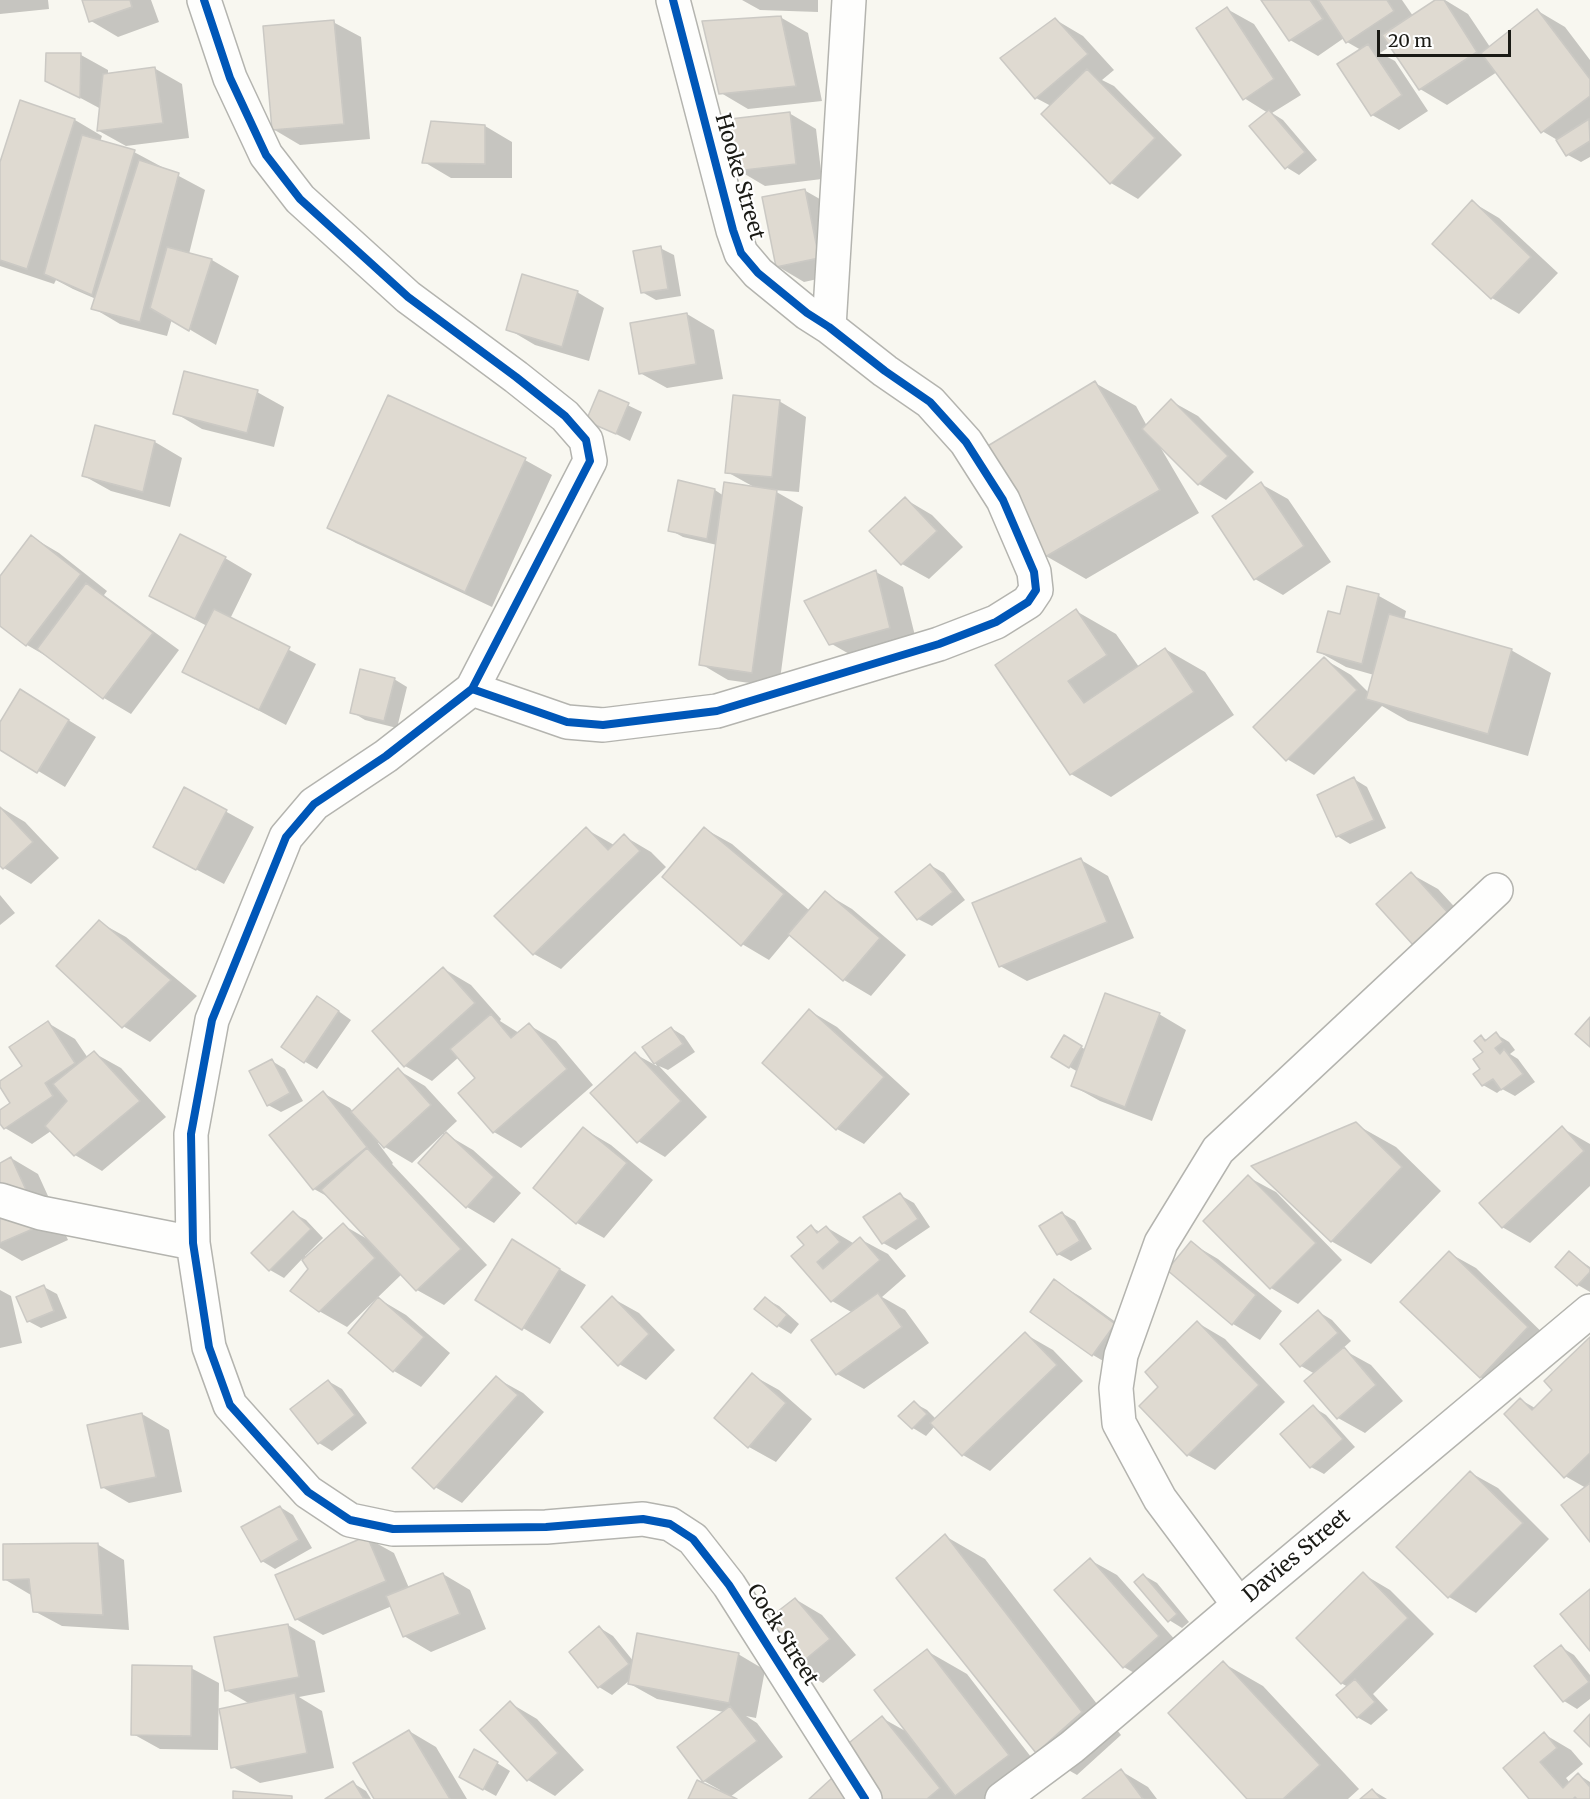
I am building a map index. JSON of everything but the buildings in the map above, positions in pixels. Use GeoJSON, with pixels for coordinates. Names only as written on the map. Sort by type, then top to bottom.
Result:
{"type":"FeatureCollection","features":[{"type":"Feature","properties":{"kind":"street"},"geometry":{"type":"LineString","coordinates":[[204,0],[230,78],[266,155],[300,199],[408,297],[565,416],[586,440],[590,461],[472,688]]}},
{"type":"Feature","properties":{"kind":"street","name":"Hooke Street"},"geometry":{"type":"LineString","coordinates":[[472,688],[567,722],[603,725],[717,711],[939,644],[996,622],[1028,603],[1036,590],[1034,573],[1003,500],[966,442],[930,402],[807,313],[758,273],[741,253],[673,0]]}},
{"type":"Feature","properties":{"kind":"street"},"geometry":{"type":"LineString","coordinates":[[829,327],[849,0]]}},
{"type":"Feature","properties":{"kind":"street","name":"Cock Street"},"geometry":{"type":"LineString","coordinates":[[472,688],[386,756],[314,804],[286,837],[212,1020],[191,1134],[193,1243],[209,1347],[230,1405],[308,1492],[350,1520],[393,1529],[546,1527],[644,1519],[670,1524],[693,1539],[729,1585],[865,1799]]}},
{"type":"Feature","properties":{"kind":"street"},"geometry":{"type":"LineString","coordinates":[[1239,1605],[1160,1499],[1119,1423],[1116,1388],[1121,1355],[1161,1243],[1218,1150],[1497,890]]}},
{"type":"Feature","properties":{"kind":"street"},"geometry":{"type":"LineString","coordinates":[[0,1200],[41,1214],[193,1243]]}},
{"type":"Feature","properties":{"kind":"street","name":"Davies Street"},"geometry":{"type":"LineString","coordinates":[[1002,1799],[1072,1748],[1590,1311]]}},
{"type":"Feature","properties":{"kind":"cycle path"},"geometry":{"type":"LineString","coordinates":[[204,0],[230,78],[266,155],[300,199],[408,297],[565,416],[586,440],[590,461],[472,689],[386,756],[314,804],[286,837],[212,1020],[191,1134],[193,1243],[209,1347],[230,1405],[308,1492],[350,1520],[393,1529],[546,1527],[643,1519],[670,1524],[693,1539],[729,1585],[865,1799]]}},
{"type":"Feature","properties":{"kind":"cycle path"},"geometry":{"type":"LineString","coordinates":[[472,689],[567,722],[603,725],[717,711],[939,644],[996,622],[1028,602],[1036,590],[1034,572],[1003,500],[966,442],[930,402],[807,313],[758,273],[741,253],[673,0]]}}]}
